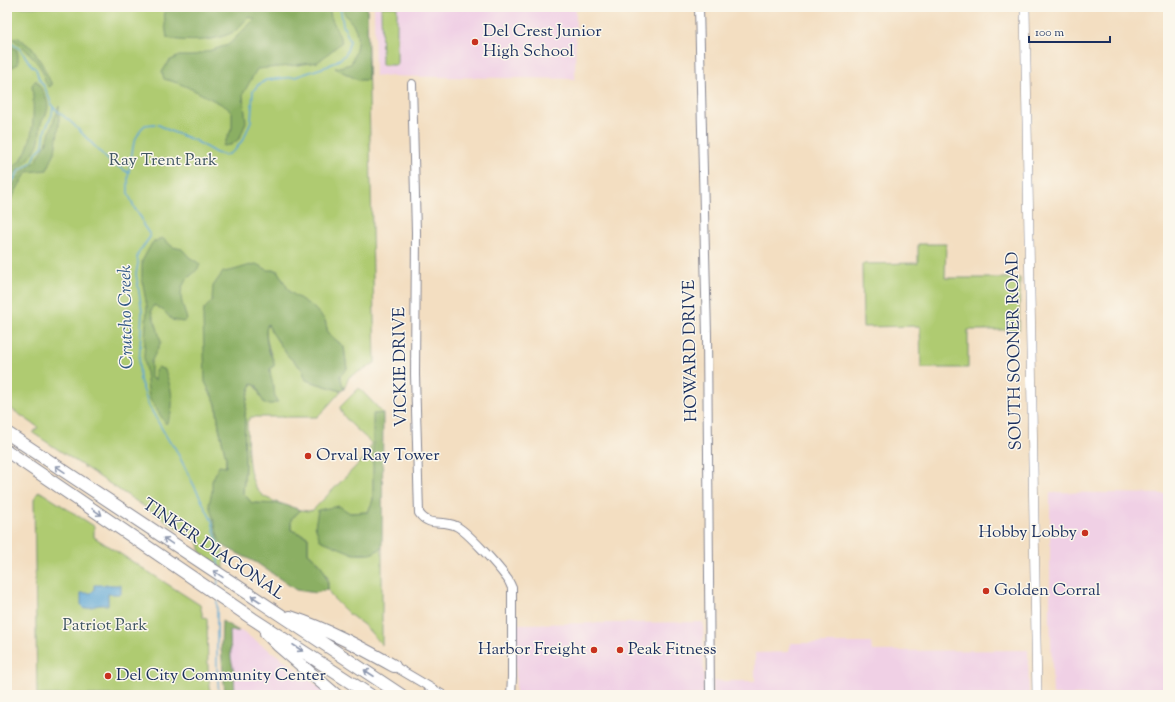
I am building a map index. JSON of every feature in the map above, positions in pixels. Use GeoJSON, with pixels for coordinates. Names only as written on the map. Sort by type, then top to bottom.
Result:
{"type":"FeatureCollection","features":[{"type":"Feature","properties":{"kind":"highway","name":"TINKER DIAGONAL"},"geometry":{"type":"LineString","coordinates":[[7,433],[401,695]]}},
{"type":"Feature","properties":{"kind":"highway","name":"TINKER DIAGONAL"},"geometry":{"type":"LineString","coordinates":[[7,451],[253,619],[370,695]]}},
{"type":"Feature","properties":{"kind":"highway"},"geometry":{"type":"LineString","coordinates":[[276,612],[336,634],[394,666]]}},
{"type":"Feature","properties":{"kind":"highway"},"geometry":{"type":"LineString","coordinates":[[253,619],[279,646],[336,695]]}},
{"type":"Feature","properties":{"kind":"main road","name":"SOUTH SOONER ROAD"},"geometry":{"type":"LineString","coordinates":[[1025,7],[1037,695]]}},
{"type":"Feature","properties":{"kind":"street","name":"HOWARD DRIVE"},"geometry":{"type":"LineString","coordinates":[[699,7],[707,335],[710,695]]}},
{"type":"Feature","properties":{"kind":"street","name":"VICKIE DRIVE"},"geometry":{"type":"LineString","coordinates":[[412,84],[416,232],[415,375],[419,514],[423,519],[430,522],[456,526],[475,542],[507,577],[512,588],[511,695]]}},
{"type":"Feature","properties":{"kind":"street"},"geometry":{"type":"LineString","coordinates":[[394,666],[443,695]]}},
{"type":"Feature","properties":{"kind":"shaded area","name":"Del Crest Junior High School"},"geometry":{"type":"Polygon","coordinates":[[[374,7],[576,7],[575,79],[375,76],[374,7]]]}},
{"type":"Feature","properties":{"kind":"shaded area"},"geometry":{"type":"Polygon","coordinates":[[[1050,492],[1168,494],[1168,695],[1053,695],[1050,618],[1050,492]]]}},
{"type":"Feature","properties":{"kind":"shaded area"},"geometry":{"type":"Polygon","coordinates":[[[703,622],[704,695],[516,695],[515,624],[703,622]]]}},
{"type":"Feature","properties":{"kind":"shaded area"},"geometry":{"type":"Polygon","coordinates":[[[230,630],[241,631],[287,662],[329,695],[232,695],[230,630]]]}},
{"type":"Feature","properties":{"kind":"shaded area"},"geometry":{"type":"Polygon","coordinates":[[[790,643],[871,643],[872,651],[1028,650],[1029,695],[713,695],[713,681],[755,681],[755,653],[789,652],[790,643]]]}},
{"type":"Feature","properties":{"kind":"green space","name":"Ray Trent Park"},"geometry":{"type":"Polygon","coordinates":[[[7,7],[367,7],[375,363],[349,377],[344,389],[340,376],[347,369],[344,347],[328,333],[325,320],[319,314],[208,309],[209,391],[216,404],[219,427],[226,458],[222,540],[224,569],[200,552],[198,542],[33,433],[38,427],[7,406],[7,7]]]}},
{"type":"Feature","properties":{"kind":"green space"},"geometry":{"type":"Polygon","coordinates":[[[164,7],[329,7],[331,17],[342,42],[318,62],[257,69],[243,94],[246,122],[240,138],[231,145],[223,146],[232,128],[232,112],[223,105],[189,88],[164,79],[162,72],[169,61],[179,56],[192,56],[228,45],[255,19],[249,17],[235,31],[221,37],[192,41],[174,40],[167,38],[164,7]]]}},
{"type":"Feature","properties":{"kind":"green space"},"geometry":{"type":"Polygon","coordinates":[[[343,7],[367,7],[368,80],[358,80],[335,68],[351,64],[357,45],[356,30],[345,15],[343,7]]]}},
{"type":"Feature","properties":{"kind":"green space"},"geometry":{"type":"Polygon","coordinates":[[[381,7],[397,7],[397,65],[382,65],[381,7]]]}},
{"type":"Feature","properties":{"kind":"green space"},"geometry":{"type":"Polygon","coordinates":[[[17,37],[32,48],[52,85],[49,87],[45,82],[43,73],[38,64],[26,50],[13,39],[17,37]]]}},
{"type":"Feature","properties":{"kind":"green space"},"geometry":{"type":"Polygon","coordinates":[[[7,44],[17,50],[18,55],[18,64],[9,69],[7,67],[7,44]]]}},
{"type":"Feature","properties":{"kind":"green space"},"geometry":{"type":"Polygon","coordinates":[[[36,80],[47,99],[48,104],[46,115],[41,123],[39,142],[35,150],[7,183],[7,173],[22,158],[28,148],[33,121],[32,85],[36,80]]]}},
{"type":"Feature","properties":{"kind":"green space"},"geometry":{"type":"Polygon","coordinates":[[[59,106],[59,125],[55,152],[47,170],[27,172],[7,206],[8,193],[22,172],[36,161],[46,144],[59,106]]]}},
{"type":"Feature","properties":{"kind":"green space"},"geometry":{"type":"Polygon","coordinates":[[[162,238],[173,247],[182,249],[189,257],[200,264],[196,271],[187,279],[182,289],[181,299],[187,319],[183,322],[172,320],[164,311],[154,305],[151,311],[161,342],[151,362],[151,378],[155,380],[155,371],[158,367],[165,370],[172,397],[171,411],[166,424],[149,398],[144,357],[147,307],[142,279],[142,261],[152,243],[162,238]]]}},
{"type":"Feature","properties":{"kind":"green space"},"geometry":{"type":"Polygon","coordinates":[[[918,244],[946,244],[945,278],[1020,278],[1019,330],[968,330],[968,368],[921,368],[920,326],[863,327],[862,264],[918,263],[918,244]]]}},
{"type":"Feature","properties":{"kind":"green space"},"geometry":{"type":"Polygon","coordinates":[[[256,264],[268,270],[277,270],[290,292],[313,307],[325,320],[328,333],[344,347],[347,369],[340,376],[344,389],[341,391],[306,380],[302,369],[288,356],[268,324],[266,330],[267,343],[274,361],[274,366],[270,369],[270,375],[274,386],[275,397],[278,402],[265,404],[261,398],[257,386],[252,384],[245,411],[245,468],[243,493],[252,503],[282,504],[301,510],[291,519],[291,530],[308,537],[308,553],[317,561],[325,572],[328,589],[316,593],[296,590],[257,563],[225,547],[219,540],[209,504],[212,492],[212,481],[219,466],[226,467],[226,458],[219,427],[216,404],[205,382],[204,309],[212,301],[213,286],[223,272],[256,264]]]}},
{"type":"Feature","properties":{"kind":"green space"},"geometry":{"type":"Polygon","coordinates":[[[268,323],[288,356],[302,369],[306,380],[341,391],[317,417],[251,417],[247,422],[248,460],[253,480],[262,495],[282,504],[252,503],[243,493],[245,468],[245,412],[252,384],[256,386],[261,398],[274,397],[270,371],[274,362],[269,348],[266,332],[268,323]]]}},
{"type":"Feature","properties":{"kind":"green space"},"geometry":{"type":"Polygon","coordinates":[[[359,388],[383,413],[374,414],[373,500],[368,512],[350,513],[339,547],[360,554],[370,553],[382,548],[382,645],[365,626],[349,614],[331,596],[328,589],[328,578],[319,562],[308,553],[308,537],[291,530],[291,519],[301,510],[313,510],[369,453],[371,443],[348,421],[340,407],[359,388]]]}},
{"type":"Feature","properties":{"kind":"green space"},"geometry":{"type":"Polygon","coordinates":[[[383,413],[382,548],[371,554],[354,554],[320,540],[315,526],[318,510],[339,506],[350,513],[368,512],[373,500],[373,414],[383,413]]]}},
{"type":"Feature","properties":{"kind":"green space","name":"Patriot Park"},"geometry":{"type":"Polygon","coordinates":[[[39,491],[94,526],[94,537],[200,605],[203,617],[207,618],[208,668],[211,695],[37,695],[34,499],[39,491]]]}},
{"type":"Feature","properties":{"kind":"green space"},"geometry":{"type":"Polygon","coordinates":[[[222,621],[239,631],[230,631],[235,695],[225,695],[221,648],[222,621]]]}},
{"type":"Feature","properties":{"kind":"water"},"geometry":{"type":"Polygon","coordinates":[[[94,585],[121,585],[121,594],[108,594],[108,605],[99,605],[84,609],[81,604],[81,593],[91,593],[94,590],[94,585]]]}},
{"type":"Feature","properties":{"kind":"waterway","name":"Crutcho Creek"},"geometry":{"type":"LineString","coordinates":[[218,567],[218,545],[212,521],[175,448],[169,441],[149,406],[140,380],[139,365],[142,311],[136,274],[138,263],[137,257],[150,235],[143,225],[142,219],[135,209],[128,193],[128,177],[134,142],[145,125],[154,124],[194,140],[216,153],[225,155],[229,154],[235,150],[244,138],[251,121],[253,91],[258,85],[266,80],[295,77],[328,66],[346,54],[350,41],[343,25],[339,7]]}},
{"type":"Feature","properties":{"kind":"waterway"},"geometry":{"type":"LineString","coordinates":[[7,40],[21,50],[31,65],[36,69],[39,79],[45,88],[53,107],[52,115],[45,130],[43,146],[37,152],[33,161],[19,171],[7,190]]}},
{"type":"Feature","properties":{"kind":"waterway"},"geometry":{"type":"LineString","coordinates":[[53,107],[73,124],[109,161],[129,173]]}},
{"type":"Feature","properties":{"kind":"waterway","name":"Crutcho Creek"},"geometry":{"type":"LineString","coordinates":[[217,589],[218,579]]}},
{"type":"Feature","properties":{"kind":"waterway","name":"Crutcho Creek"},"geometry":{"type":"LineString","coordinates":[[217,601],[217,667],[219,695]]}},
{"type":"Feature","properties":{"kind":"place","name":"Del Crest Junior High School"},"geometry":{"type":"Point","coordinates":[475,42]}},
{"type":"Feature","properties":{"kind":"place","name":"Orval Ray Tower"},"geometry":{"type":"Point","coordinates":[308,456]}},
{"type":"Feature","properties":{"kind":"place","name":"Hobby Lobby"},"geometry":{"type":"Point","coordinates":[1085,533]}},
{"type":"Feature","properties":{"kind":"place","name":"Golden Corral"},"geometry":{"type":"Point","coordinates":[986,591]}},
{"type":"Feature","properties":{"kind":"place","name":"Harbor Freight"},"geometry":{"type":"Point","coordinates":[594,650]}},
{"type":"Feature","properties":{"kind":"place","name":"Peak Fitness"},"geometry":{"type":"Point","coordinates":[620,650]}},
{"type":"Feature","properties":{"kind":"place","name":"Del City Community Center"},"geometry":{"type":"Point","coordinates":[108,676]}}]}
